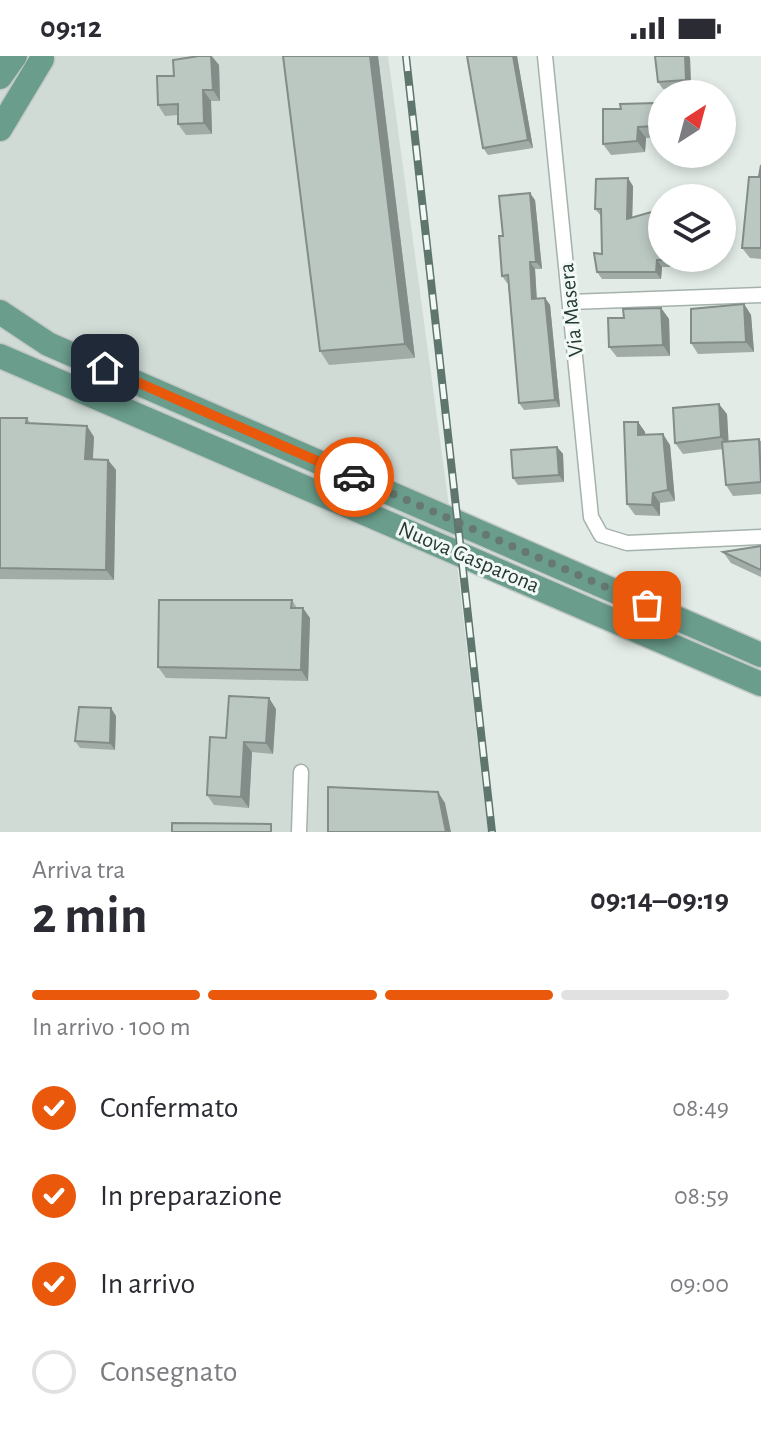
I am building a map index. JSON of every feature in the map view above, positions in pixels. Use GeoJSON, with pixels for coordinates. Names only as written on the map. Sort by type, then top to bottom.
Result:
{"type":"FeatureCollection","features":[{"type":"Feature","properties":{"kind":"main road"},"geometry":{"type":"LineString","coordinates":[[0,77],[15,56]]}},
{"type":"Feature","properties":{"kind":"main road"},"geometry":{"type":"LineString","coordinates":[[0,114],[43,57]]}},
{"type":"Feature","properties":{"kind":"main road"},"geometry":{"type":"LineString","coordinates":[[0,129],[43,57]]}},
{"type":"Feature","properties":{"kind":"main road","name":"Nuova Gasparona"},"geometry":{"type":"LineString","coordinates":[[0,312],[48,344],[761,655]]}},
{"type":"Feature","properties":{"kind":"main road"},"geometry":{"type":"LineString","coordinates":[[0,325],[48,344]]}},
{"type":"Feature","properties":{"kind":"main road","name":"Nuova Gasparona"},"geometry":{"type":"LineString","coordinates":[[0,356],[761,684]]}},
{"type":"Feature","properties":{"kind":"street","name":"Via Masera"},"geometry":{"type":"LineString","coordinates":[[545,56],[591,517],[601,535],[627,543],[761,537]]}},
{"type":"Feature","properties":{"kind":"street"},"geometry":{"type":"LineString","coordinates":[[570,302],[761,295]]}},
{"type":"Feature","properties":{"kind":"street"},"geometry":{"type":"LineString","coordinates":[[299,832],[301,772]]}},
{"type":"Feature","properties":{"kind":"shaded area"},"geometry":{"type":"Polygon","coordinates":[[[0,56],[388,56],[458,573],[488,832],[0,832],[0,56]]]}},
{"type":"Feature","properties":{"kind":"building"},"geometry":{"type":"Polygon","coordinates":[[[211,56],[213,90],[203,90],[204,123],[178,124],[178,104],[158,105],[157,76],[174,76],[173,60],[211,56]]]}},
{"type":"Feature","properties":{"kind":"building"},"geometry":{"type":"Polygon","coordinates":[[[283,56],[370,56],[405,344],[320,351],[283,56]]]}},
{"type":"Feature","properties":{"kind":"building"},"geometry":{"type":"Polygon","coordinates":[[[467,56],[513,56],[528,140],[483,148],[467,56]]]}},
{"type":"Feature","properties":{"kind":"building"},"geometry":{"type":"Polygon","coordinates":[[[655,56],[685,56],[686,80],[658,80],[655,56]]]}},
{"type":"Feature","properties":{"kind":"building"},"geometry":{"type":"Polygon","coordinates":[[[648,103],[648,126],[638,127],[637,141],[603,144],[603,109],[621,109],[620,104],[648,103]]]}},
{"type":"Feature","properties":{"kind":"building"},"geometry":{"type":"Polygon","coordinates":[[[761,165],[761,248],[742,248],[749,177],[759,177],[761,165]]]}},
{"type":"Feature","properties":{"kind":"building"},"geometry":{"type":"Polygon","coordinates":[[[628,178],[627,219],[648,213],[648,272],[597,272],[594,253],[602,254],[601,209],[595,209],[596,179],[628,178]]]}},
{"type":"Feature","properties":{"kind":"building"},"geometry":{"type":"Polygon","coordinates":[[[530,193],[536,262],[530,262],[532,299],[545,298],[555,400],[519,403],[508,275],[502,276],[499,236],[503,236],[499,196],[530,193]]]}},
{"type":"Feature","properties":{"kind":"building"},"geometry":{"type":"Polygon","coordinates":[[[744,304],[746,342],[691,343],[691,309],[744,304]]]}},
{"type":"Feature","properties":{"kind":"building"},"geometry":{"type":"Polygon","coordinates":[[[661,308],[663,345],[609,347],[608,318],[624,318],[623,309],[661,308]]]}},
{"type":"Feature","properties":{"kind":"building"},"geometry":{"type":"Polygon","coordinates":[[[719,404],[721,437],[675,443],[673,408],[719,404]]]}},
{"type":"Feature","properties":{"kind":"building"},"geometry":{"type":"Polygon","coordinates":[[[0,418],[27,418],[26,423],[87,426],[85,459],[108,460],[106,570],[0,568],[0,418]]]}},
{"type":"Feature","properties":{"kind":"building"},"geometry":{"type":"Polygon","coordinates":[[[624,422],[638,422],[638,435],[663,434],[668,490],[653,493],[652,505],[627,504],[624,422]]]}},
{"type":"Feature","properties":{"kind":"building"},"geometry":{"type":"Polygon","coordinates":[[[759,439],[761,482],[726,485],[722,442],[759,439]]]}},
{"type":"Feature","properties":{"kind":"building"},"geometry":{"type":"Polygon","coordinates":[[[557,447],[559,475],[513,478],[511,450],[557,447]]]}},
{"type":"Feature","properties":{"kind":"building"},"geometry":{"type":"Polygon","coordinates":[[[761,546],[761,570],[723,552],[761,546]]]}},
{"type":"Feature","properties":{"kind":"building"},"geometry":{"type":"Polygon","coordinates":[[[159,600],[292,600],[291,608],[303,608],[301,670],[158,667],[159,600]]]}},
{"type":"Feature","properties":{"kind":"building"},"geometry":{"type":"Polygon","coordinates":[[[229,696],[269,698],[266,743],[244,742],[241,797],[207,795],[210,737],[226,738],[229,696]]]}},
{"type":"Feature","properties":{"kind":"building"},"geometry":{"type":"Polygon","coordinates":[[[79,707],[111,708],[110,743],[75,741],[79,707]]]}},
{"type":"Feature","properties":{"kind":"building"},"geometry":{"type":"Polygon","coordinates":[[[328,787],[438,792],[446,832],[328,832],[328,787]]]}},
{"type":"Feature","properties":{"kind":"building"},"geometry":{"type":"Polygon","coordinates":[[[172,823],[271,824],[271,832],[172,832],[172,823]]]}},
{"type":"Feature","properties":{"kind":"railway"},"geometry":{"type":"LineString","coordinates":[[406,56],[492,832]]}},
{"type":"Feature","properties":{"kind":"way so far"},"geometry":{"type":"LineString","coordinates":[[354,477],[647,605]]}},
{"type":"Feature","properties":{"kind":"route"},"geometry":{"type":"LineString","coordinates":[[105,368],[354,477]]}}]}
